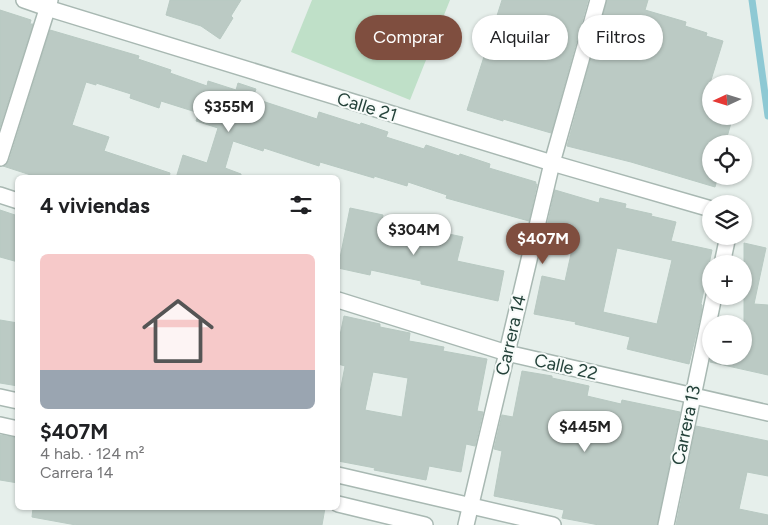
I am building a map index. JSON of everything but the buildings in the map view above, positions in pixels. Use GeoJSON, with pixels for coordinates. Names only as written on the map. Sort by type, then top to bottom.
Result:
{"type":"FeatureCollection","features":[{"type":"Feature","properties":{"kind":"street","name":"Calle 21"},"geometry":{"type":"LineString","coordinates":[[24,0],[49,4],[552,163],[702,206]]}},
{"type":"Feature","properties":{"kind":"street","name":"Carrera 14"},"geometry":{"type":"LineString","coordinates":[[466,525],[552,163],[598,0]]}},
{"type":"Feature","properties":{"kind":"street"},"geometry":{"type":"LineString","coordinates":[[0,158],[49,4]]}},
{"type":"Feature","properties":{"kind":"street"},"geometry":{"type":"LineString","coordinates":[[0,195],[15,200]]}},
{"type":"Feature","properties":{"kind":"street","name":"Calle 22"},"geometry":{"type":"LineString","coordinates":[[340,301],[507,353],[768,413]]}},
{"type":"Feature","properties":{"kind":"street","name":"Carrera 13"},"geometry":{"type":"LineString","coordinates":[[666,525],[712,305]]}},
{"type":"Feature","properties":{"kind":"street"},"geometry":{"type":"LineString","coordinates":[[0,396],[15,400]]}},
{"type":"Feature","properties":{"kind":"street"},"geometry":{"type":"LineString","coordinates":[[0,425],[15,428]]}},
{"type":"Feature","properties":{"kind":"street"},"geometry":{"type":"LineString","coordinates":[[340,476],[553,525]]}},
{"type":"Feature","properties":{"kind":"street"},"geometry":{"type":"LineString","coordinates":[[340,504],[425,525]]}},
{"type":"Feature","properties":{"kind":"green space"},"geometry":{"type":"Polygon","coordinates":[[[312,0],[450,0],[444,15],[355,15],[355,60],[426,60],[410,100],[291,52],[312,0]]]}},
{"type":"Feature","properties":{"kind":"waterway"},"geometry":{"type":"LineString","coordinates":[[752,0],[768,116]]}}]}
